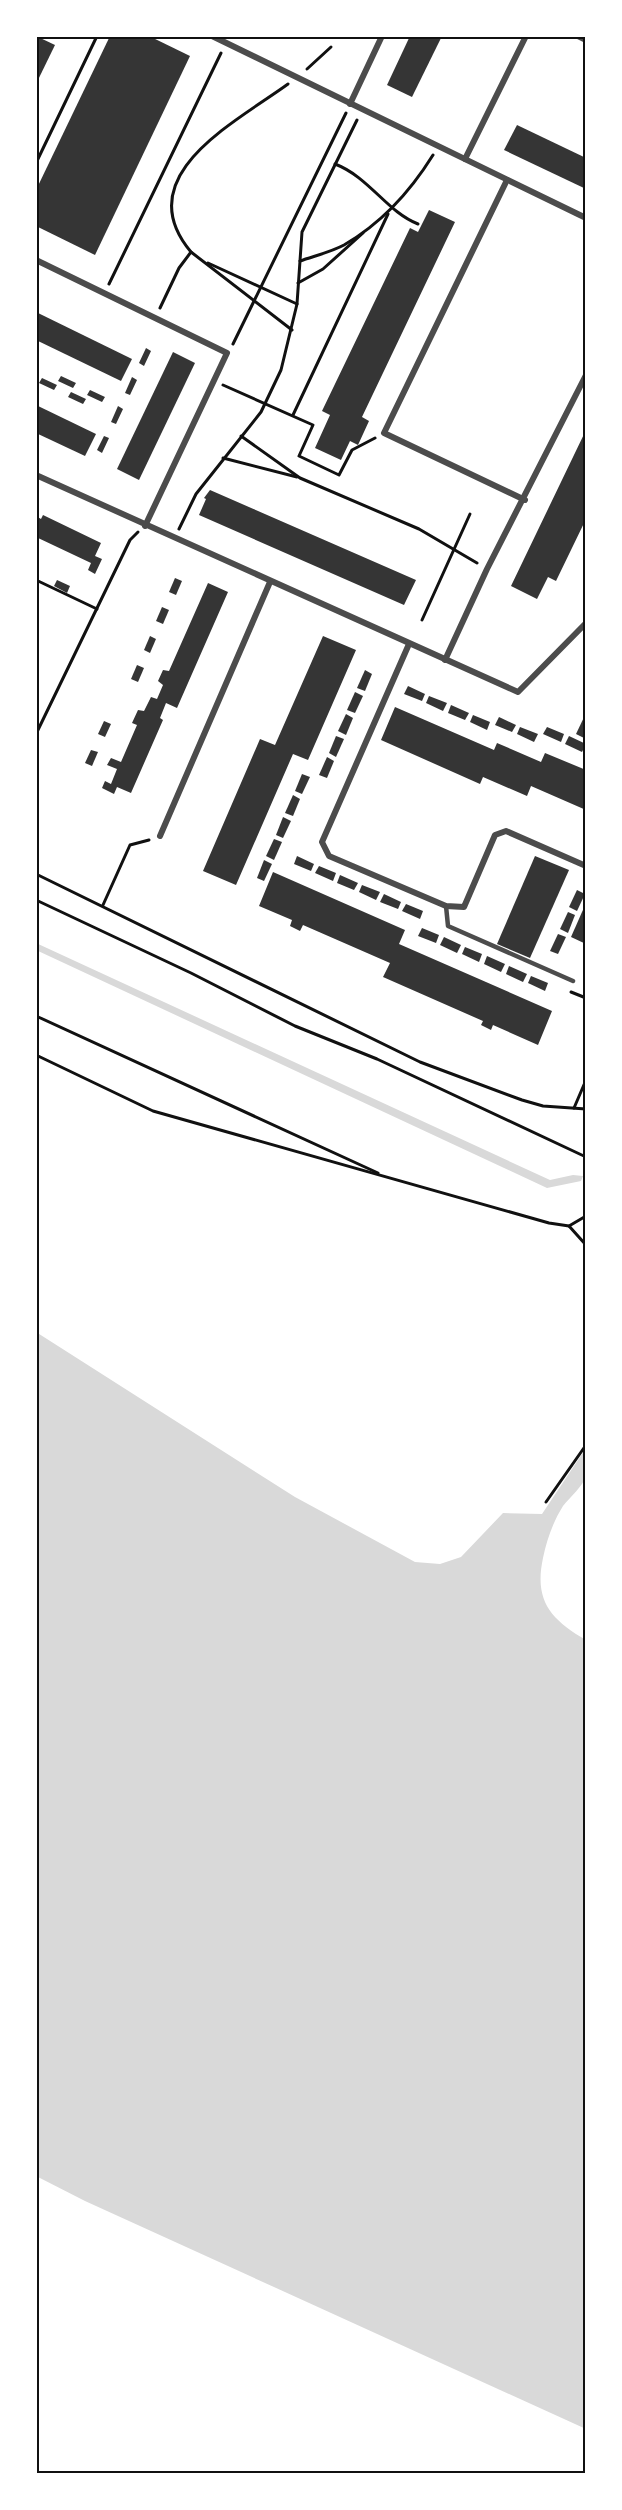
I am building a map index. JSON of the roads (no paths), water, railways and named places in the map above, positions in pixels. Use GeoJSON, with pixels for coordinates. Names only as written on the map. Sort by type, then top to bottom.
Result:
{"type":"FeatureCollection","features":[{"type":"Feature","properties":{"kind":"street"},"geometry":{"type":"LineString","coordinates":[[212,36],[586,218]]}},
{"type":"Feature","properties":{"kind":"street"},"geometry":{"type":"LineString","coordinates":[[350,104],[382,36]]}},
{"type":"Feature","properties":{"kind":"street"},"geometry":{"type":"LineString","coordinates":[[465,159],[526,36]]}},
{"type":"Feature","properties":{"kind":"street"},"geometry":{"type":"LineString","coordinates":[[578,36],[586,40]]}},
{"type":"Feature","properties":{"kind":"street"},"geometry":{"type":"LineString","coordinates":[[507,180],[384,433],[525,500]]}},
{"type":"Feature","properties":{"kind":"street"},"geometry":{"type":"LineString","coordinates":[[36,260],[227,353],[145,526]]}},
{"type":"Feature","properties":{"kind":"street"},"geometry":{"type":"LineString","coordinates":[[445,660],[487,569],[525,500],[586,375]]}},
{"type":"Feature","properties":{"kind":"street"},"geometry":{"type":"LineString","coordinates":[[36,475],[518,692],[586,623]]}},
{"type":"Feature","properties":{"kind":"street"},"geometry":{"type":"LineString","coordinates":[[160,836],[270,582]]}},
{"type":"Feature","properties":{"kind":"street"},"geometry":{"type":"LineString","coordinates":[[408,644],[322,842],[329,856],[446,906],[464,907],[495,836],[506,831],[586,866]]}},
{"type":"Feature","properties":{"kind":"lane"},"geometry":{"type":"LineString","coordinates":[[446,906],[448,926],[573,981]]}}]}
